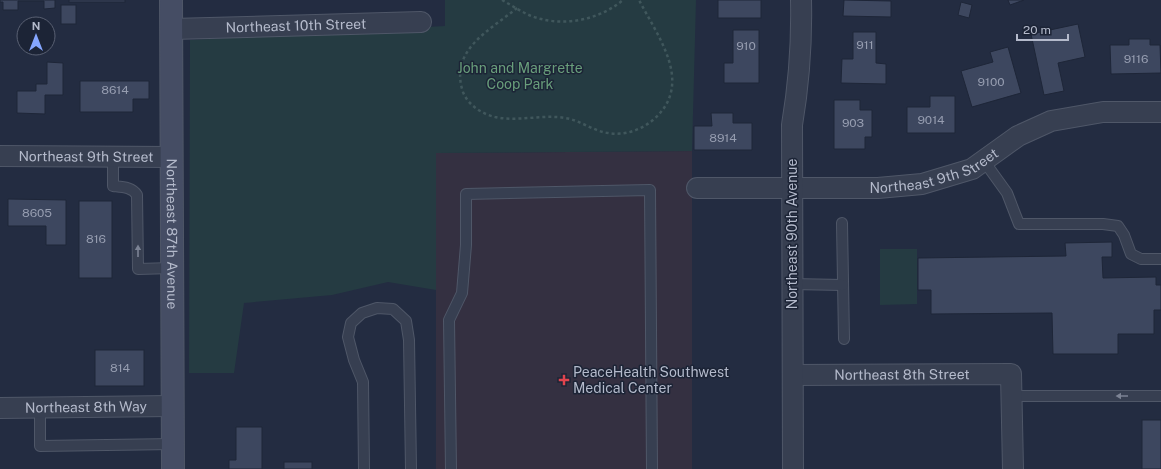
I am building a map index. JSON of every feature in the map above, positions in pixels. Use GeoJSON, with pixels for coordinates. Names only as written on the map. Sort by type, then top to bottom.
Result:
{"type":"FeatureCollection","features":[{"type":"Feature","properties":{"kind":"main road","name":"Northeast 87th Avenue"},"geometry":{"type":"LineString","coordinates":[[170,0],[172,29],[173,469]]}},
{"type":"Feature","properties":{"kind":"street","name":"Northeast 90th Avenue"},"geometry":{"type":"LineString","coordinates":[[793,469],[792,125],[802,43],[801,0]]}},
{"type":"Feature","properties":{"kind":"street","name":"Northeast 10th Street"},"geometry":{"type":"LineString","coordinates":[[172,29],[421,22]]}},
{"type":"Feature","properties":{"kind":"street","name":"Northeast 9th Street"},"geometry":{"type":"LineString","coordinates":[[697,188],[878,188],[922,184],[972,169],[1018,136],[1051,121],[1103,112],[1161,112]]}},
{"type":"Feature","properties":{"kind":"street","name":"Northeast 9th Street"},"geometry":{"type":"LineString","coordinates":[[0,156],[172,157]]}},
{"type":"Feature","properties":{"kind":"street","name":"Northeast 8th Street"},"geometry":{"type":"LineString","coordinates":[[793,376],[1011,374],[1012,396]]}},
{"type":"Feature","properties":{"kind":"street"},"geometry":{"type":"LineString","coordinates":[[1012,396],[1013,469]]}},
{"type":"Feature","properties":{"kind":"street","name":"Northeast 8th Way"},"geometry":{"type":"LineString","coordinates":[[0,408],[172,406]]}},
{"type":"Feature","properties":{"kind":"lane"},"geometry":{"type":"LineString","coordinates":[[113,156],[113,186],[130,189],[137,195],[138,269],[172,268]]}},
{"type":"Feature","properties":{"kind":"lane"},"geometry":{"type":"LineString","coordinates":[[984,161],[1007,193],[1019,224],[1103,224],[1118,226],[1124,236],[1131,254],[1140,259],[1161,259]]}},
{"type":"Feature","properties":{"kind":"lane"},"geometry":{"type":"LineString","coordinates":[[451,469],[449,320],[462,292],[466,244],[466,194],[650,190],[652,469]]}},
{"type":"Feature","properties":{"kind":"lane"},"geometry":{"type":"LineString","coordinates":[[842,223],[844,339]]}},
{"type":"Feature","properties":{"kind":"lane"},"geometry":{"type":"LineString","coordinates":[[792,284],[843,285]]}},
{"type":"Feature","properties":{"kind":"lane"},"geometry":{"type":"LineString","coordinates":[[364,469],[363,382],[354,360],[348,337],[351,323],[362,313],[377,308],[393,309],[406,321],[409,340],[411,469]]}},
{"type":"Feature","properties":{"kind":"lane"},"geometry":{"type":"LineString","coordinates":[[1012,396],[1161,396]]}},
{"type":"Feature","properties":{"kind":"lane"},"geometry":{"type":"LineString","coordinates":[[40,408],[40,446],[173,444]]}},
{"type":"Feature","properties":{"kind":"path"},"geometry":{"type":"LineString","coordinates":[[502,0],[530,15],[558,22],[586,19],[612,9],[623,0]]}},
{"type":"Feature","properties":{"kind":"path"},"geometry":{"type":"LineString","coordinates":[[517,8],[471,45],[463,56],[460,69],[460,82],[464,95],[472,105],[483,113],[496,117],[521,120],[547,117],[566,118],[607,134],[627,133],[645,126],[660,114],[670,97],[673,78],[670,59],[639,0]]}},
{"type":"Feature","properties":{"kind":"shaded area","name":"PeaceHealth Southwest Medical Center"},"geometry":{"type":"Polygon","coordinates":[[[692,151],[692,469],[436,469],[436,153],[692,151]]]}},
{"type":"Feature","properties":{"kind":"green space","name":"John and Margrette Coop Park"},"geometry":{"type":"Polygon","coordinates":[[[445,0],[696,0],[692,151],[436,153],[436,290],[388,282],[332,295],[244,303],[234,373],[189,373],[190,40],[445,26],[445,0]]]}},
{"type":"Feature","properties":{"kind":"green space"},"geometry":{"type":"Polygon","coordinates":[[[880,249],[917,249],[917,304],[880,305],[880,249]]]}},
{"type":"Feature","properties":{"kind":"building"},"geometry":{"type":"Polygon","coordinates":[[[0,0],[55,0],[55,8],[44,9],[44,1],[18,1],[18,10],[3,10],[3,2],[0,2],[0,0]]]}},
{"type":"Feature","properties":{"kind":"building"},"geometry":{"type":"Polygon","coordinates":[[[69,0],[125,0],[125,2],[69,2],[69,0]]]}},
{"type":"Feature","properties":{"kind":"building"},"geometry":{"type":"Polygon","coordinates":[[[718,0],[761,0],[761,18],[718,18],[718,0]]]}},
{"type":"Feature","properties":{"kind":"building"},"geometry":{"type":"Polygon","coordinates":[[[844,0],[891,1],[891,17],[843,16],[844,0]]]}},
{"type":"Feature","properties":{"kind":"building"},"geometry":{"type":"Polygon","coordinates":[[[1008,0],[1024,0],[1010,5],[1008,0]]]}},
{"type":"Feature","properties":{"kind":"building"},"geometry":{"type":"Polygon","coordinates":[[[961,2],[972,5],[969,18],[958,15],[961,2]]]}},
{"type":"Feature","properties":{"kind":"building"},"geometry":{"type":"Polygon","coordinates":[[[61,5],[76,5],[76,24],[61,24],[61,5]]]}},
{"type":"Feature","properties":{"kind":"building"},"geometry":{"type":"Polygon","coordinates":[[[1078,24],[1085,57],[1058,63],[1064,91],[1044,95],[1031,34],[1078,24]]]}},
{"type":"Feature","properties":{"kind":"building"},"geometry":{"type":"Polygon","coordinates":[[[733,30],[759,30],[759,83],[724,83],[724,63],[733,63],[733,30]]]}},
{"type":"Feature","properties":{"kind":"building"},"geometry":{"type":"Polygon","coordinates":[[[853,32],[876,32],[876,63],[886,64],[886,84],[841,83],[842,59],[853,59],[853,32]]]}},
{"type":"Feature","properties":{"kind":"building"},"geometry":{"type":"Polygon","coordinates":[[[1129,39],[1150,39],[1150,45],[1160,45],[1161,73],[1111,74],[1110,45],[1129,45],[1129,39]]]}},
{"type":"Feature","properties":{"kind":"building"},"geometry":{"type":"Polygon","coordinates":[[[1008,47],[1021,93],[972,107],[961,71],[993,62],[990,52],[1008,47]]]}},
{"type":"Feature","properties":{"kind":"building"},"geometry":{"type":"Polygon","coordinates":[[[47,62],[63,63],[63,95],[45,95],[45,114],[17,113],[17,91],[36,91],[36,84],[47,84],[47,62]]]}},
{"type":"Feature","properties":{"kind":"building"},"geometry":{"type":"Polygon","coordinates":[[[80,81],[149,81],[149,99],[133,99],[133,112],[80,112],[80,81]]]}},
{"type":"Feature","properties":{"kind":"building"},"geometry":{"type":"Polygon","coordinates":[[[930,96],[955,96],[955,133],[907,133],[907,107],[930,107],[930,96]]]}},
{"type":"Feature","properties":{"kind":"building"},"geometry":{"type":"Polygon","coordinates":[[[834,100],[860,100],[860,110],[872,110],[872,137],[865,137],[865,149],[834,149],[834,100]]]}},
{"type":"Feature","properties":{"kind":"building"},"geometry":{"type":"Polygon","coordinates":[[[711,113],[733,113],[733,123],[752,123],[752,150],[694,150],[694,126],[712,126],[711,113]]]}},
{"type":"Feature","properties":{"kind":"building"},"geometry":{"type":"Polygon","coordinates":[[[8,199],[66,200],[66,245],[46,245],[46,226],[8,226],[8,199]]]}},
{"type":"Feature","properties":{"kind":"building"},"geometry":{"type":"Polygon","coordinates":[[[79,201],[112,201],[112,278],[79,278],[79,201]]]}},
{"type":"Feature","properties":{"kind":"building"},"geometry":{"type":"Polygon","coordinates":[[[1112,242],[1112,257],[1102,257],[1103,278],[1156,277],[1156,285],[1161,285],[1161,310],[1154,310],[1154,334],[1118,334],[1118,354],[1053,354],[1052,313],[931,314],[931,290],[918,290],[918,258],[1066,256],[1065,243],[1112,242]]]}},
{"type":"Feature","properties":{"kind":"building"},"geometry":{"type":"Polygon","coordinates":[[[95,350],[144,350],[144,386],[95,386],[95,350]]]}},
{"type":"Feature","properties":{"kind":"building"},"geometry":{"type":"Polygon","coordinates":[[[1142,420],[1161,420],[1161,469],[1142,469],[1142,420]]]}},
{"type":"Feature","properties":{"kind":"building"},"geometry":{"type":"Polygon","coordinates":[[[236,427],[262,427],[262,469],[229,469],[229,460],[236,460],[236,427]]]}},
{"type":"Feature","properties":{"kind":"building"},"geometry":{"type":"Polygon","coordinates":[[[284,462],[312,462],[312,469],[284,469],[284,462]]]}},
{"type":"Feature","properties":{"kind":"place","name":"PeaceHealth Southwest Medical Center"},"geometry":{"type":"Point","coordinates":[564,380]}}]}
